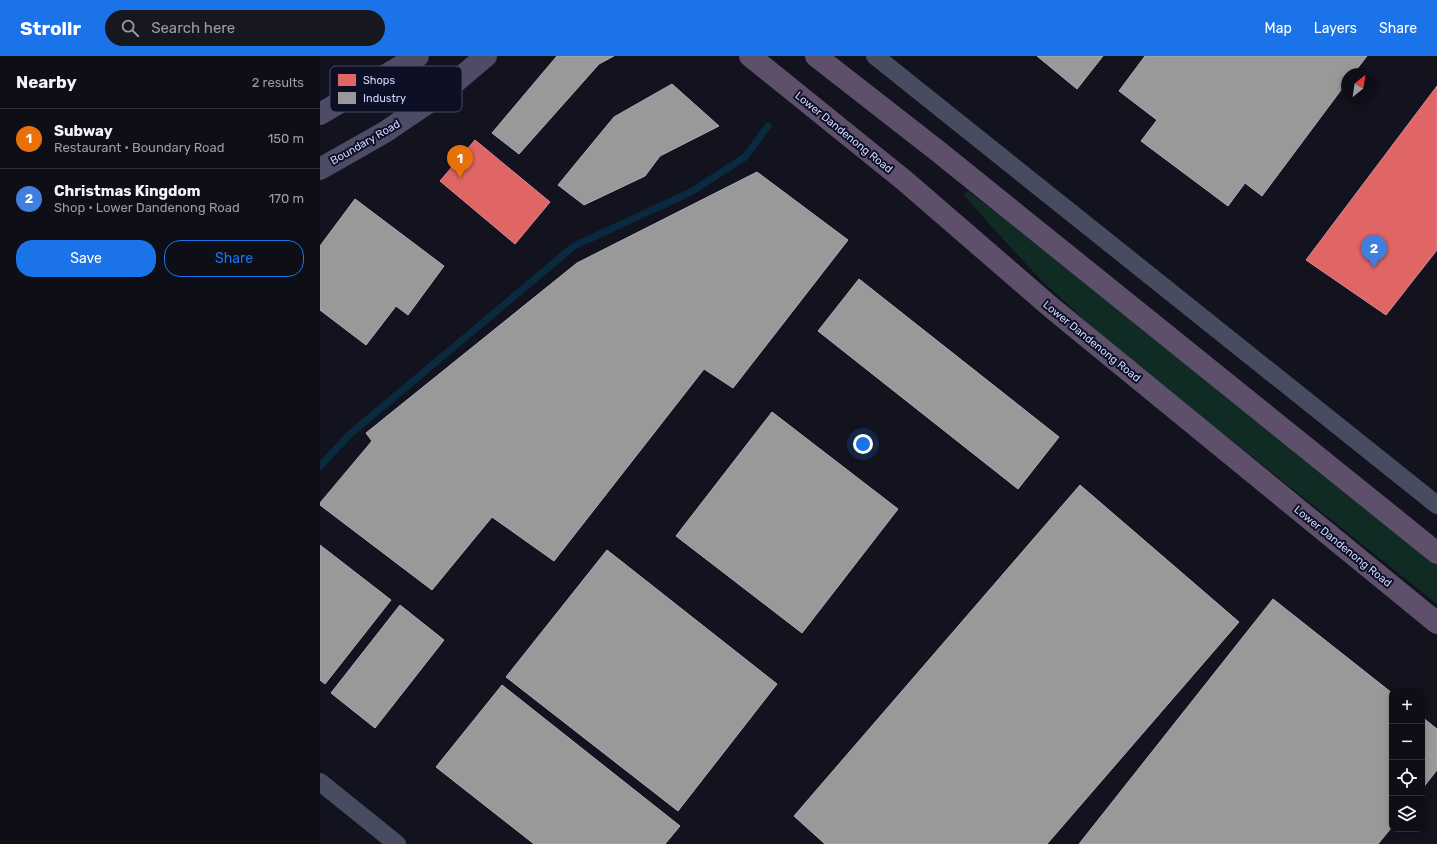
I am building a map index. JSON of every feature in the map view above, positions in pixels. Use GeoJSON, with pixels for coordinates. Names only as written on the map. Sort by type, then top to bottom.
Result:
{"type":"FeatureCollection","features":[{"type":"Feature","properties":{"kind":"highway","name":"Lower Dandenong Road"},"geometry":{"type":"LineString","coordinates":[[750,56],[905,181],[1053,309],[1437,623]]}},
{"type":"Feature","properties":{"kind":"highway"},"geometry":{"type":"LineString","coordinates":[[816,56],[939,152],[1437,553]]}},
{"type":"Feature","properties":{"kind":"main road"},"geometry":{"type":"LineString","coordinates":[[401,66],[418,56]]}},
{"type":"Feature","properties":{"kind":"main road","name":"Boundary Road"},"geometry":{"type":"LineString","coordinates":[[462,76],[486,56]]}},
{"type":"Feature","properties":{"kind":"main road"},"geometry":{"type":"LineString","coordinates":[[320,114],[330,108]]}},
{"type":"Feature","properties":{"kind":"main road","name":"Boundary Road"},"geometry":{"type":"LineString","coordinates":[[320,168],[385,132],[414,112]]}},
{"type":"Feature","properties":{"kind":"street"},"geometry":{"type":"LineString","coordinates":[[875,56],[1437,505]]}},
{"type":"Feature","properties":{"kind":"street"},"geometry":{"type":"LineString","coordinates":[[320,782],[397,844]]}},
{"type":"Feature","properties":{"kind":"green space"},"geometry":{"type":"Polygon","coordinates":[[[968,191],[1053,255],[1437,562],[1437,604],[1107,341],[1040,279],[964,195],[968,191]]]}},
{"type":"Feature","properties":{"kind":"building: Shops"},"geometry":{"type":"Polygon","coordinates":[[[1437,86],[1437,250],[1386,315],[1306,260],[1437,86]]]}},
{"type":"Feature","properties":{"kind":"building: Shops"},"geometry":{"type":"Polygon","coordinates":[[[475,140],[550,202],[515,244],[440,181],[475,140]]]}},
{"type":"Feature","properties":{"kind":"building: Industry"},"geometry":{"type":"Polygon","coordinates":[[[557,56],[614,56],[599,64],[519,154],[492,133],[557,56]]]}},
{"type":"Feature","properties":{"kind":"building: Industry"},"geometry":{"type":"Polygon","coordinates":[[[1037,56],[1103,56],[1077,89],[1037,56]]]}},
{"type":"Feature","properties":{"kind":"building: Industry"},"geometry":{"type":"Polygon","coordinates":[[[1145,56],[1367,56],[1358,68],[1341,68],[1341,90],[1262,196],[1245,183],[1228,206],[1141,141],[1157,120],[1119,91],[1145,56]]]}},
{"type":"Feature","properties":{"kind":"building: Industry"},"geometry":{"type":"Polygon","coordinates":[[[672,84],[719,126],[660,156],[645,176],[584,205],[558,185],[614,117],[672,84]]]}},
{"type":"Feature","properties":{"kind":"building: Industry"},"geometry":{"type":"Polygon","coordinates":[[[757,172],[848,240],[733,388],[704,369],[554,561],[492,517],[432,590],[320,505],[320,503],[372,441],[366,433],[577,263],[757,172]]]}},
{"type":"Feature","properties":{"kind":"building: Industry"},"geometry":{"type":"Polygon","coordinates":[[[355,199],[444,266],[408,315],[396,306],[366,345],[320,310],[320,246],[355,199]]]}},
{"type":"Feature","properties":{"kind":"building: Industry"},"geometry":{"type":"Polygon","coordinates":[[[859,279],[1059,437],[1018,489],[818,331],[859,279]]]}},
{"type":"Feature","properties":{"kind":"building: Industry"},"geometry":{"type":"Polygon","coordinates":[[[772,412],[898,509],[802,633],[676,536],[772,412]]]}},
{"type":"Feature","properties":{"kind":"building: Industry"},"geometry":{"type":"Polygon","coordinates":[[[1080,485],[1239,622],[1047,844],[825,844],[794,816],[1080,485]]]}},
{"type":"Feature","properties":{"kind":"building: Industry"},"geometry":{"type":"Polygon","coordinates":[[[320,545],[391,600],[325,684],[320,680],[320,545]]]}},
{"type":"Feature","properties":{"kind":"building: Industry"},"geometry":{"type":"Polygon","coordinates":[[[607,550],[777,684],[678,811],[506,677],[607,550]]]}},
{"type":"Feature","properties":{"kind":"building: Industry"},"geometry":{"type":"Polygon","coordinates":[[[1273,599],[1389,691],[1389,831],[1378,844],[1079,844],[1273,599]]]}},
{"type":"Feature","properties":{"kind":"building: Industry"},"geometry":{"type":"Polygon","coordinates":[[[400,605],[444,640],[375,728],[331,693],[400,605]]]}},
{"type":"Feature","properties":{"kind":"building: Industry"},"geometry":{"type":"Polygon","coordinates":[[[502,685],[680,826],[665,844],[534,844],[436,767],[502,685]]]}},
{"type":"Feature","properties":{"kind":"building: Industry"},"geometry":{"type":"Polygon","coordinates":[[[1425,719],[1437,729],[1437,770],[1425,785],[1425,719]]]}},
{"type":"Feature","properties":{"kind":"waterway"},"geometry":{"type":"LineString","coordinates":[[320,466],[349,435],[574,246],[691,192],[745,157],[768,126]]}},
{"type":"Feature","properties":{"kind":"place","name":"Subway"},"geometry":{"type":"Point","coordinates":[460,178]}},
{"type":"Feature","properties":{"kind":"place","name":"Christmas Kingdom"},"geometry":{"type":"Point","coordinates":[1374,268]}}]}
